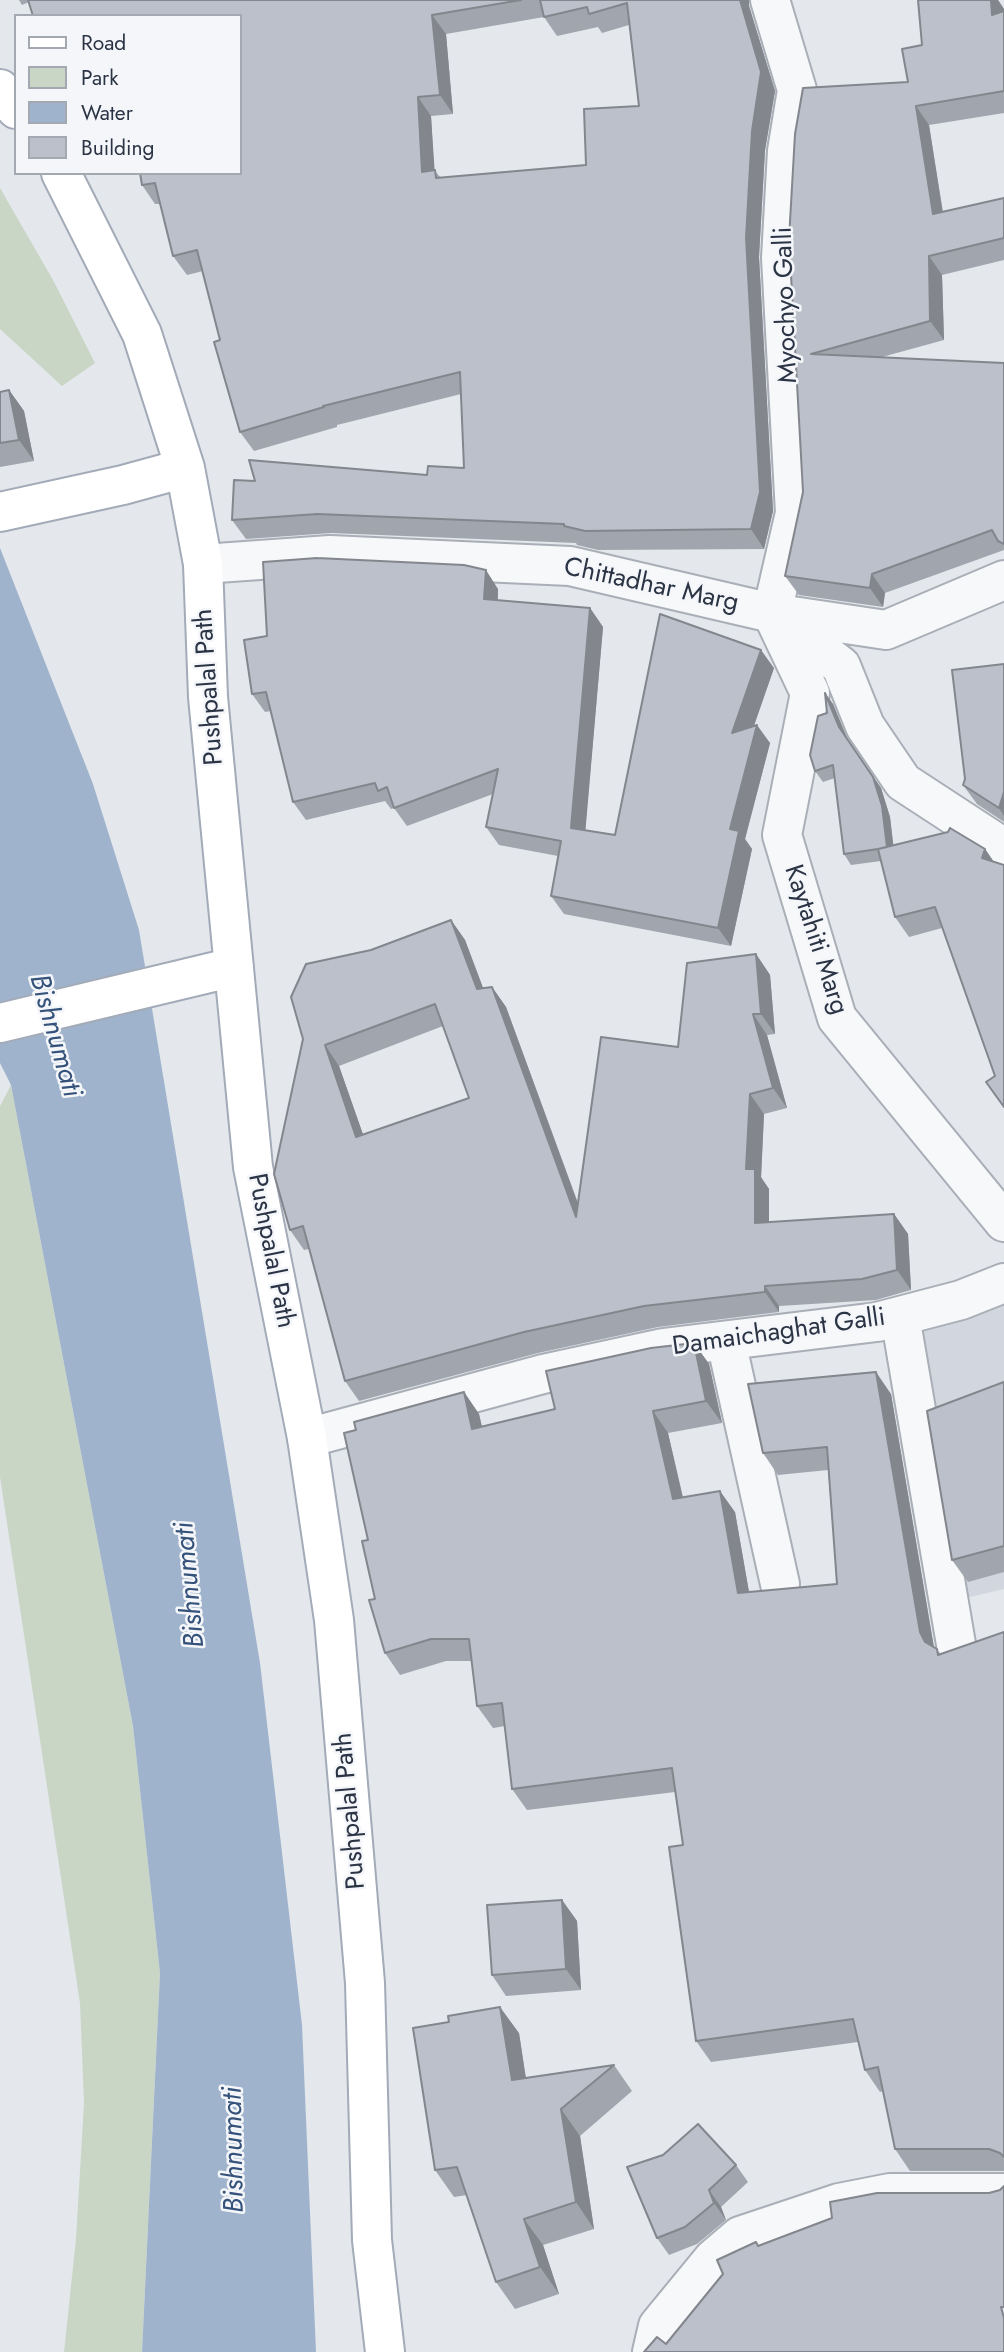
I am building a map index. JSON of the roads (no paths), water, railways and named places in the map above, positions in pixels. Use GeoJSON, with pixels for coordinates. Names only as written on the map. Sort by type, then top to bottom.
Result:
{"type":"FeatureCollection","features":[{"type":"Feature","properties":{"kind":"main road"},"geometry":{"type":"LineString","coordinates":[[0,89],[14,107]]}},
{"type":"Feature","properties":{"kind":"main road","name":"Pushpalal Path"},"geometry":{"type":"LineString","coordinates":[[62,175],[142,334],[185,468],[203,564],[218,971],[253,1167],[307,1438],[334,1620],[364,1969],[372,2240],[385,2352]]}},
{"type":"Feature","properties":{"kind":"main road"},"geometry":{"type":"LineString","coordinates":[[0,512],[123,485],[185,468]]}},
{"type":"Feature","properties":{"kind":"main road"},"geometry":{"type":"LineString","coordinates":[[0,1023],[218,971]]}},
{"type":"Feature","properties":{"kind":"street","name":"Myochyo Galli"},"geometry":{"type":"LineString","coordinates":[[770,0],[797,90],[787,151],[781,258],[794,513],[772,613]]}},
{"type":"Feature","properties":{"kind":"street","name":"Chittadhar Marg"},"geometry":{"type":"LineString","coordinates":[[203,564],[330,555],[570,566],[772,613],[886,630],[1004,580]]}},
{"type":"Feature","properties":{"kind":"street"},"geometry":{"type":"LineString","coordinates":[[772,613],[841,666],[865,726],[903,782],[1004,848]]}},
{"type":"Feature","properties":{"kind":"street","name":"Kaytahiti Marg"},"geometry":{"type":"LineString","coordinates":[[772,613],[810,694],[782,835],[837,1018],[1004,1222]]}},
{"type":"Feature","properties":{"kind":"street","name":"Damaichaghat Galli"},"geometry":{"type":"LineString","coordinates":[[307,1438],[543,1374],[663,1348],[877,1322],[961,1300],[1004,1283]]}},
{"type":"Feature","properties":{"kind":"street"},"geometry":{"type":"LineString","coordinates":[[900,1316],[957,1650]]}},
{"type":"Feature","properties":{"kind":"street"},"geometry":{"type":"LineString","coordinates":[[726,1341],[780,1584]]}},
{"type":"Feature","properties":{"kind":"street"},"geometry":{"type":"LineString","coordinates":[[652,2352],[658,2326],[713,2259],[740,2236],[839,2203],[890,2193],[1004,2193]]}},
{"type":"Feature","properties":{"kind":"water","name":"Bishnumati"},"geometry":{"type":"Polygon","coordinates":[[[0,548],[93,784],[139,930],[260,1663],[302,2025],[316,2352],[142,2352],[160,1973],[133,1726],[11,1085],[0,1063],[0,548]]]}}]}
